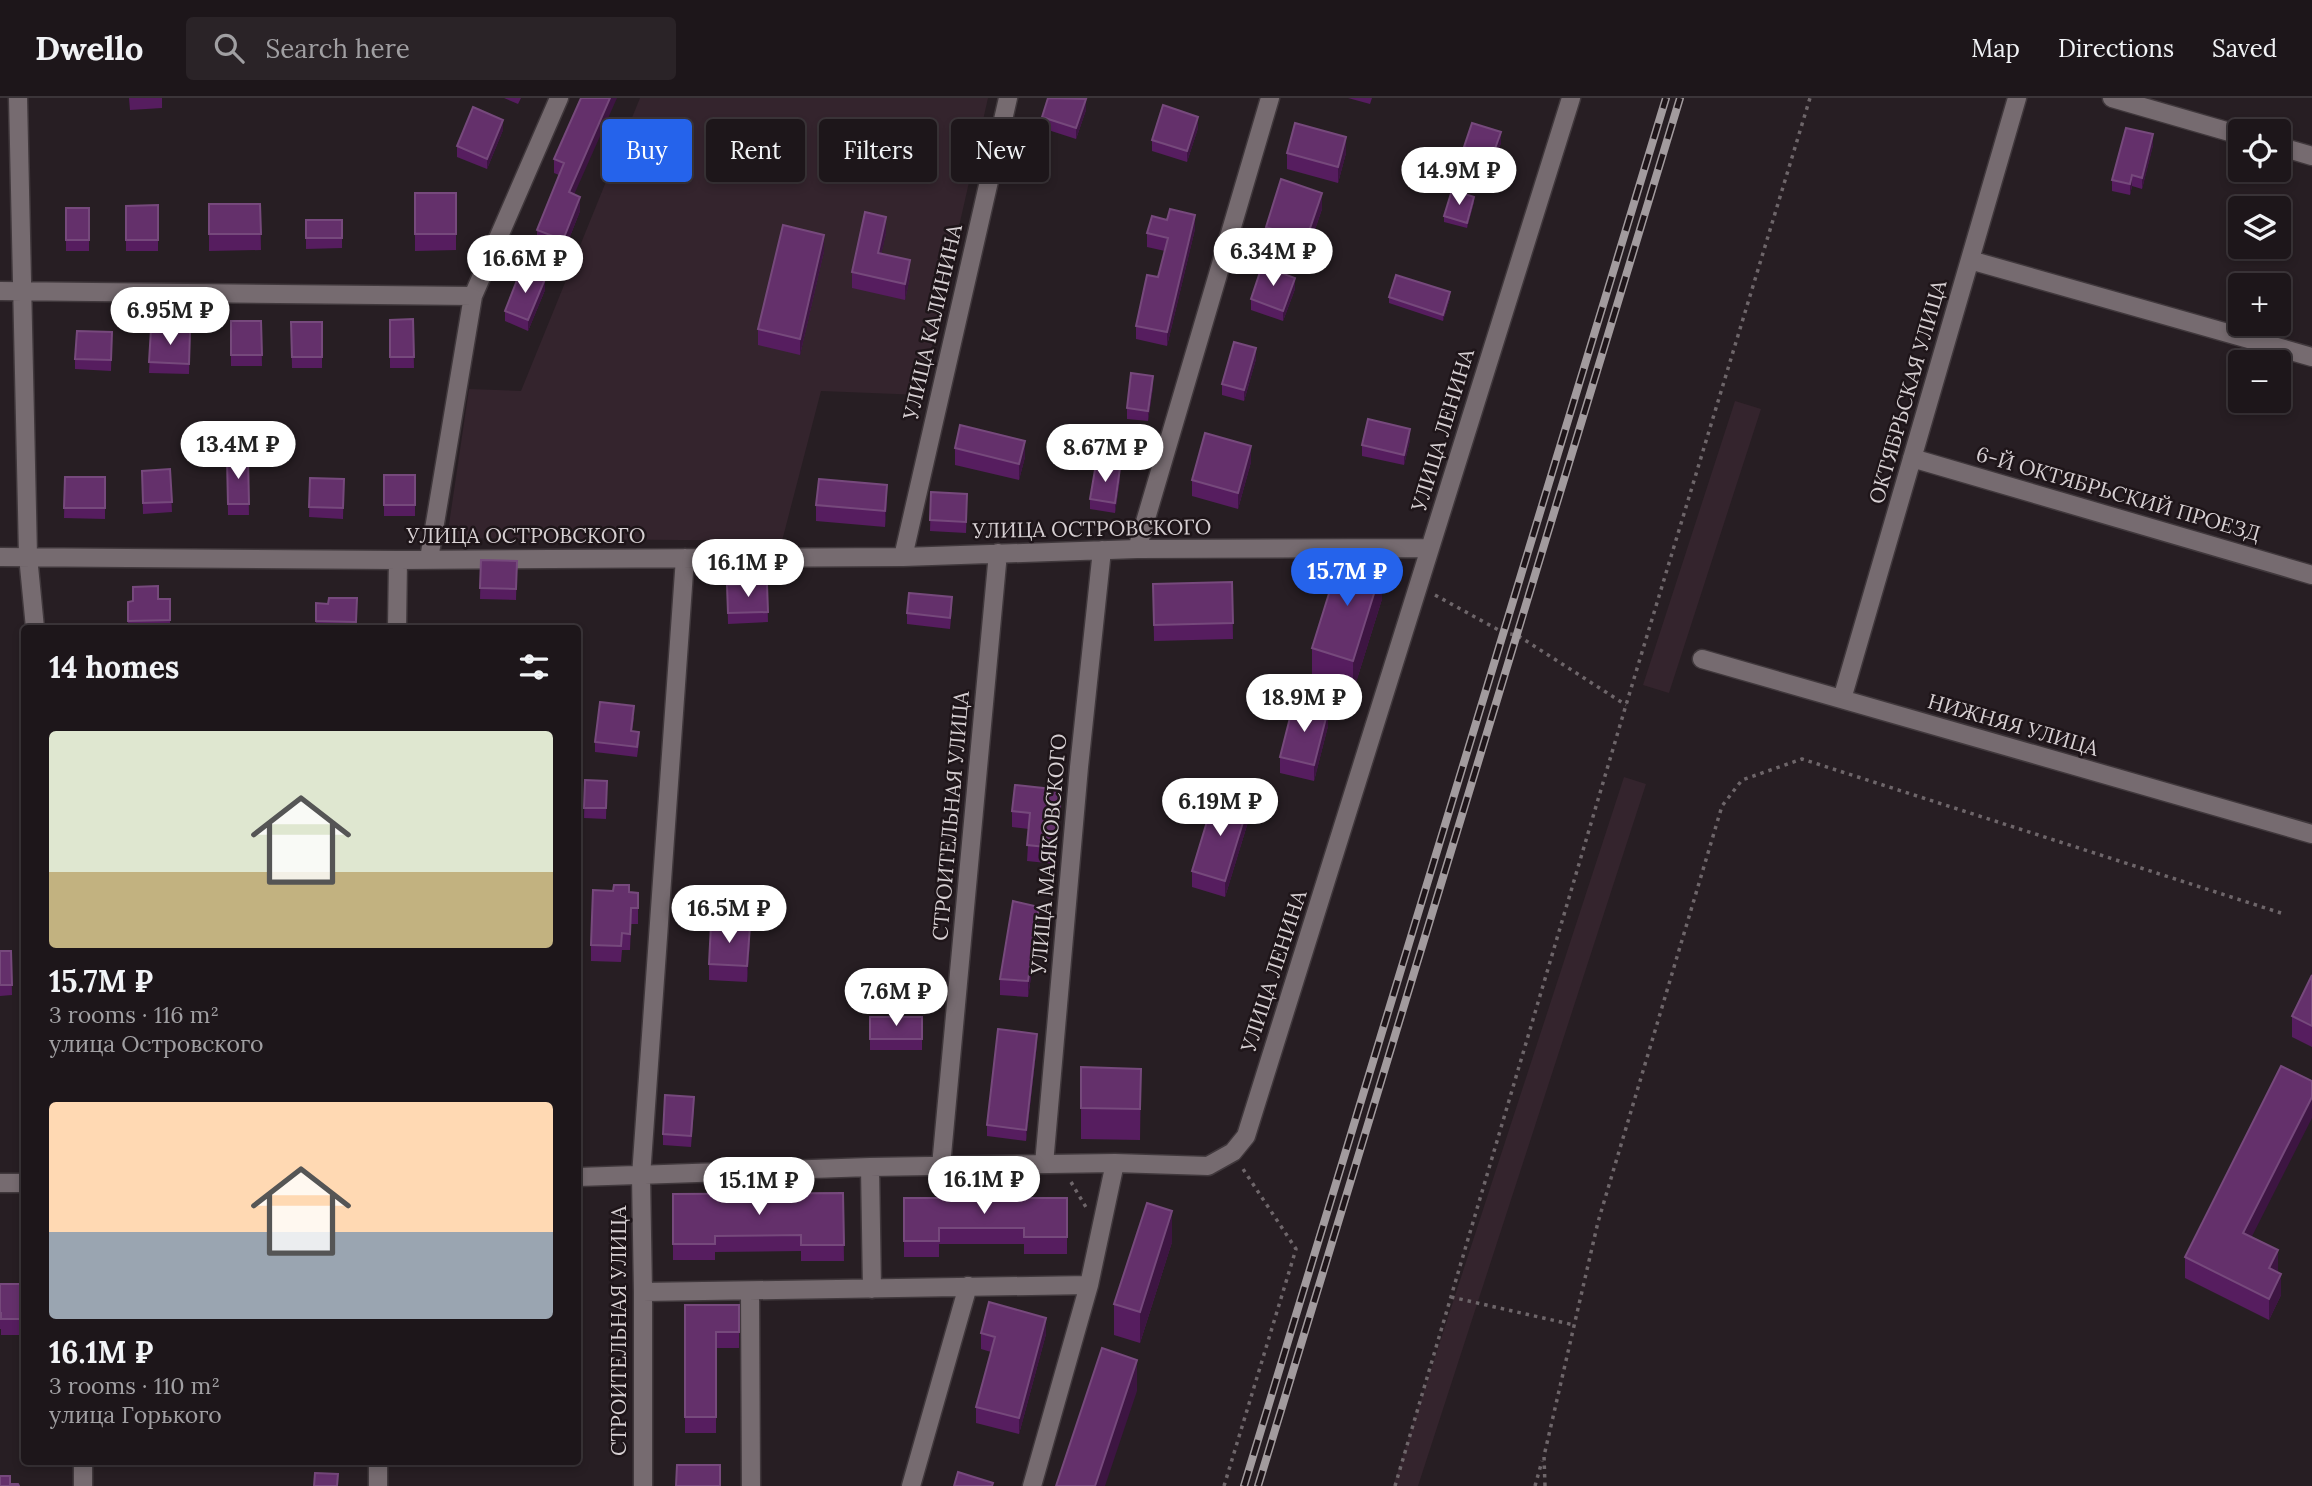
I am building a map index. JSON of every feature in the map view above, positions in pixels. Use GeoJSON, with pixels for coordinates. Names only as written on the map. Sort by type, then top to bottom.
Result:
{"type":"FeatureCollection","features":[{"type":"Feature","properties":{"kind":"street"},"geometry":{"type":"LineString","coordinates":[[18,98],[28,556],[36,625]]}},
{"type":"Feature","properties":{"kind":"street"},"geometry":{"type":"LineString","coordinates":[[429,559],[474,296],[559,98]]}},
{"type":"Feature","properties":{"kind":"street","name":"УЛИЦА КАЛИНИНА"},"geometry":{"type":"LineString","coordinates":[[903,557],[1008,98]]}},
{"type":"Feature","properties":{"kind":"street"},"geometry":{"type":"LineString","coordinates":[[1137,549],[1270,98]]}},
{"type":"Feature","properties":{"kind":"street","name":"УЛИЦА ЛЕНИНА"},"geometry":{"type":"LineString","coordinates":[[1233,1152],[1245,1136],[1571,98]]}},
{"type":"Feature","properties":{"kind":"street","name":"ОКТЯБРЬСКАЯ УЛИЦА"},"geometry":{"type":"LineString","coordinates":[[1842,699],[2017,98]]}},
{"type":"Feature","properties":{"kind":"street"},"geometry":{"type":"LineString","coordinates":[[2112,98],[2228,132]]}},
{"type":"Feature","properties":{"kind":"street"},"geometry":{"type":"LineString","coordinates":[[2291,150],[2312,156]]}},
{"type":"Feature","properties":{"kind":"street"},"geometry":{"type":"LineString","coordinates":[[1970,260],[2312,357]]}},
{"type":"Feature","properties":{"kind":"street"},"geometry":{"type":"LineString","coordinates":[[0,291],[474,296]]}},
{"type":"Feature","properties":{"kind":"street","name":"6-Й ОКТЯБРЬСКИЙ ПРОЕЗД"},"geometry":{"type":"LineString","coordinates":[[1912,458],[2312,575]]}},
{"type":"Feature","properties":{"kind":"street","name":"УЛИЦА ОСТРОВСКОГО"},"geometry":{"type":"LineString","coordinates":[[0,557],[903,557],[1137,549],[1430,548]]}},
{"type":"Feature","properties":{"kind":"street","name":"УЛИЦА МАЯКОВСКОГО"},"geometry":{"type":"LineString","coordinates":[[1044,1164],[1079,767],[1102,550]]}},
{"type":"Feature","properties":{"kind":"street","name":"СТРОИТЕЛЬНАЯ УЛИЦА"},"geometry":{"type":"LineString","coordinates":[[941,1166],[998,553]]}},
{"type":"Feature","properties":{"kind":"street","name":"СТРОИТЕЛЬНАЯ УЛИЦА"},"geometry":{"type":"LineString","coordinates":[[643,1486],[641,1176],[680,597],[685,558]]}},
{"type":"Feature","properties":{"kind":"street"},"geometry":{"type":"LineString","coordinates":[[397,625],[398,559]]}},
{"type":"Feature","properties":{"kind":"street","name":"НИЖНЯЯ УЛИЦА"},"geometry":{"type":"LineString","coordinates":[[1702,659],[2312,834]]}},
{"type":"Feature","properties":{"kind":"street"},"geometry":{"type":"LineString","coordinates":[[581,1177],[870,1167],[1115,1163],[1208,1166],[1233,1152]]}},
{"type":"Feature","properties":{"kind":"street"},"geometry":{"type":"LineString","coordinates":[[1032,1486],[1089,1285],[1115,1163]]}},
{"type":"Feature","properties":{"kind":"street"},"geometry":{"type":"LineString","coordinates":[[870,1167],[872,1289]]}},
{"type":"Feature","properties":{"kind":"street"},"geometry":{"type":"LineString","coordinates":[[0,1183],[21,1183]]}},
{"type":"Feature","properties":{"kind":"street"},"geometry":{"type":"LineString","coordinates":[[643,1292],[1089,1285]]}},
{"type":"Feature","properties":{"kind":"street"},"geometry":{"type":"LineString","coordinates":[[911,1486],[968,1286]]}},
{"type":"Feature","properties":{"kind":"street"},"geometry":{"type":"LineString","coordinates":[[750,1291],[751,1486]]}},
{"type":"Feature","properties":{"kind":"street"},"geometry":{"type":"LineString","coordinates":[[83,1465],[83,1486]]}},
{"type":"Feature","properties":{"kind":"street"},"geometry":{"type":"LineString","coordinates":[[378,1465],[378,1486]]}},
{"type":"Feature","properties":{"kind":"path"},"geometry":{"type":"LineString","coordinates":[[1395,1486],[1626,705],[1810,98]]}},
{"type":"Feature","properties":{"kind":"path"},"geometry":{"type":"LineString","coordinates":[[1419,587],[1504,633],[1517,635],[1626,705]]}},
{"type":"Feature","properties":{"kind":"path"},"geometry":{"type":"LineString","coordinates":[[1535,1486],[1598,1222],[1722,806],[1742,780],[1802,759],[2281,913]]}},
{"type":"Feature","properties":{"kind":"path"},"geometry":{"type":"LineString","coordinates":[[1224,1486],[1296,1249],[1233,1152]]}},
{"type":"Feature","properties":{"kind":"path"},"geometry":{"type":"LineString","coordinates":[[1451,1297],[1574,1325]]}},
{"type":"Feature","properties":{"kind":"path"},"geometry":{"type":"LineString","coordinates":[[1544,1456],[1545,1486]]}},
{"type":"Feature","properties":{"kind":"shaded area"},"geometry":{"type":"Polygon","coordinates":[[[640,98],[988,98],[983,119],[951,119],[951,182],[969,182],[921,395],[821,391],[782,541],[447,538],[469,389],[521,391],[606,182],[692,182],[692,119],[631,119],[640,98]]]}},
{"type":"Feature","properties":{"kind":"shaded area"},"geometry":{"type":"Polygon","coordinates":[[[1735,401],[1761,409],[1669,693],[1643,685],[1735,401]]]}},
{"type":"Feature","properties":{"kind":"shaded area"},"geometry":{"type":"Polygon","coordinates":[[[1624,777],[1646,784],[1418,1486],[1393,1486],[1624,777]]]}},
{"type":"Feature","properties":{"kind":"building"},"geometry":{"type":"Polygon","coordinates":[[[581,98],[610,98],[569,192],[580,197],[563,240],[537,230],[564,163],[554,159],[581,98]]]}},
{"type":"Feature","properties":{"kind":"building"},"geometry":{"type":"Polygon","coordinates":[[[1048,98],[1086,99],[1076,128],[1042,117],[1048,98]]]}},
{"type":"Feature","properties":{"kind":"building"},"geometry":{"type":"Polygon","coordinates":[[[1163,105],[1198,117],[1187,151],[1152,140],[1163,105]]]}},
{"type":"Feature","properties":{"kind":"building"},"geometry":{"type":"Polygon","coordinates":[[[473,107],[503,120],[487,159],[457,146],[473,107]]]}},
{"type":"Feature","properties":{"kind":"building"},"geometry":{"type":"Polygon","coordinates":[[[1295,123],[1346,137],[1338,167],[1287,153],[1295,123]]]}},
{"type":"Feature","properties":{"kind":"building"},"geometry":{"type":"Polygon","coordinates":[[[1472,123],[1501,132],[1492,157],[1464,147],[1472,123]]]}},
{"type":"Feature","properties":{"kind":"building"},"geometry":{"type":"Polygon","coordinates":[[[2126,128],[2153,134],[2142,178],[2132,175],[2130,184],[2112,180],[2126,128]]]}},
{"type":"Feature","properties":{"kind":"building"},"geometry":{"type":"Polygon","coordinates":[[[1281,179],[1322,193],[1306,240],[1266,227],[1281,179]]]}},
{"type":"Feature","properties":{"kind":"building"},"geometry":{"type":"Polygon","coordinates":[[[1452,190],[1474,197],[1467,223],[1444,216],[1452,190]]]}},
{"type":"Feature","properties":{"kind":"building"},"geometry":{"type":"Polygon","coordinates":[[[415,193],[456,193],[456,234],[415,234],[415,193]]]}},
{"type":"Feature","properties":{"kind":"building"},"geometry":{"type":"Polygon","coordinates":[[[209,204],[260,204],[261,234],[209,234],[209,204]]]}},
{"type":"Feature","properties":{"kind":"building"},"geometry":{"type":"Polygon","coordinates":[[[158,205],[158,240],[126,240],[126,206],[158,205]]]}},
{"type":"Feature","properties":{"kind":"building"},"geometry":{"type":"Polygon","coordinates":[[[66,208],[89,208],[89,240],[66,240],[66,208]]]}},
{"type":"Feature","properties":{"kind":"building"},"geometry":{"type":"Polygon","coordinates":[[[1170,209],[1195,215],[1167,332],[1136,326],[1147,275],[1158,277],[1168,238],[1147,233],[1152,216],[1167,220],[1170,209]]]}},
{"type":"Feature","properties":{"kind":"building"},"geometry":{"type":"Polygon","coordinates":[[[865,212],[886,217],[878,253],[910,260],[905,284],[852,272],[865,212]]]}},
{"type":"Feature","properties":{"kind":"building"},"geometry":{"type":"Polygon","coordinates":[[[306,220],[342,220],[342,238],[306,238],[306,220]]]}},
{"type":"Feature","properties":{"kind":"building"},"geometry":{"type":"Polygon","coordinates":[[[783,225],[824,235],[800,339],[758,329],[783,225]]]}},
{"type":"Feature","properties":{"kind":"building"},"geometry":{"type":"Polygon","coordinates":[[[1262,266],[1295,278],[1283,311],[1251,299],[1262,266]]]}},
{"type":"Feature","properties":{"kind":"building"},"geometry":{"type":"Polygon","coordinates":[[[521,270],[545,279],[528,320],[505,311],[521,270]]]}},
{"type":"Feature","properties":{"kind":"building"},"geometry":{"type":"Polygon","coordinates":[[[1396,275],[1450,292],[1443,315],[1389,297],[1396,275]]]}},
{"type":"Feature","properties":{"kind":"building"},"geometry":{"type":"Polygon","coordinates":[[[413,319],[414,357],[390,357],[390,320],[413,319]]]}},
{"type":"Feature","properties":{"kind":"building"},"geometry":{"type":"Polygon","coordinates":[[[231,321],[261,321],[262,355],[231,355],[231,321]]]}},
{"type":"Feature","properties":{"kind":"building"},"geometry":{"type":"Polygon","coordinates":[[[291,322],[322,322],[322,357],[292,357],[291,322]]]}},
{"type":"Feature","properties":{"kind":"building"},"geometry":{"type":"Polygon","coordinates":[[[151,329],[190,331],[189,364],[149,362],[151,329]]]}},
{"type":"Feature","properties":{"kind":"building"},"geometry":{"type":"Polygon","coordinates":[[[77,331],[112,332],[111,360],[75,359],[77,331]]]}},
{"type":"Feature","properties":{"kind":"building"},"geometry":{"type":"Polygon","coordinates":[[[1234,342],[1256,348],[1244,390],[1222,384],[1234,342]]]}},
{"type":"Feature","properties":{"kind":"building"},"geometry":{"type":"Polygon","coordinates":[[[1131,373],[1153,376],[1148,411],[1127,408],[1131,373]]]}},
{"type":"Feature","properties":{"kind":"building"},"geometry":{"type":"Polygon","coordinates":[[[1368,419],[1410,429],[1404,455],[1362,445],[1368,419]]]}},
{"type":"Feature","properties":{"kind":"building"},"geometry":{"type":"Polygon","coordinates":[[[960,425],[1025,441],[1019,464],[955,448],[960,425]]]}},
{"type":"Feature","properties":{"kind":"building"},"geometry":{"type":"Polygon","coordinates":[[[1205,433],[1251,446],[1238,493],[1192,480],[1205,433]]]}},
{"type":"Feature","properties":{"kind":"building"},"geometry":{"type":"Polygon","coordinates":[[[248,458],[249,504],[228,504],[227,459],[248,458]]]}},
{"type":"Feature","properties":{"kind":"building"},"geometry":{"type":"Polygon","coordinates":[[[1096,464],[1120,468],[1115,503],[1090,499],[1096,464]]]}},
{"type":"Feature","properties":{"kind":"building"},"geometry":{"type":"Polygon","coordinates":[[[170,469],[172,502],[143,503],[142,471],[170,469]]]}},
{"type":"Feature","properties":{"kind":"building"},"geometry":{"type":"Polygon","coordinates":[[[384,475],[415,475],[415,505],[384,505],[384,475]]]}},
{"type":"Feature","properties":{"kind":"building"},"geometry":{"type":"Polygon","coordinates":[[[65,477],[105,477],[105,508],[64,508],[65,477]]]}},
{"type":"Feature","properties":{"kind":"building"},"geometry":{"type":"Polygon","coordinates":[[[310,478],[344,479],[343,508],[309,507],[310,478]]]}},
{"type":"Feature","properties":{"kind":"building"},"geometry":{"type":"Polygon","coordinates":[[[819,479],[887,485],[885,511],[816,505],[819,479]]]}},
{"type":"Feature","properties":{"kind":"building"},"geometry":{"type":"Polygon","coordinates":[[[931,492],[967,494],[966,522],[930,520],[931,492]]]}},
{"type":"Feature","properties":{"kind":"building"},"geometry":{"type":"Polygon","coordinates":[[[1341,555],[1382,568],[1353,661],[1312,648],[1341,555]]]}},
{"type":"Feature","properties":{"kind":"building"},"geometry":{"type":"Polygon","coordinates":[[[481,560],[517,561],[516,589],[480,588],[481,560]]]}},
{"type":"Feature","properties":{"kind":"building"},"geometry":{"type":"Polygon","coordinates":[[[1232,582],[1233,623],[1154,625],[1153,584],[1232,582]]]}},
{"type":"Feature","properties":{"kind":"building"},"geometry":{"type":"Polygon","coordinates":[[[767,584],[768,612],[728,613],[727,585],[767,584]]]}},
{"type":"Feature","properties":{"kind":"building"},"geometry":{"type":"Polygon","coordinates":[[[158,586],[158,599],[170,599],[170,620],[128,621],[128,602],[133,601],[133,587],[158,586]]]}},
{"type":"Feature","properties":{"kind":"building"},"geometry":{"type":"Polygon","coordinates":[[[909,593],[952,597],[950,618],[907,613],[909,593]]]}},
{"type":"Feature","properties":{"kind":"building"},"geometry":{"type":"Polygon","coordinates":[[[329,598],[357,598],[356,622],[316,621],[316,603],[328,604],[329,598]]]}},
{"type":"Feature","properties":{"kind":"building"},"geometry":{"type":"Polygon","coordinates":[[[600,702],[634,706],[631,731],[639,732],[637,747],[595,742],[600,702]]]}},
{"type":"Feature","properties":{"kind":"building"},"geometry":{"type":"Polygon","coordinates":[[[1294,702],[1328,710],[1314,765],[1280,757],[1294,702]]]}},
{"type":"Feature","properties":{"kind":"building"},"geometry":{"type":"Polygon","coordinates":[[[585,780],[607,781],[606,808],[584,808],[585,780]]]}},
{"type":"Feature","properties":{"kind":"building"},"geometry":{"type":"Polygon","coordinates":[[[1015,785],[1061,790],[1056,848],[1027,845],[1030,813],[1012,811],[1015,785]]]}},
{"type":"Feature","properties":{"kind":"building"},"geometry":{"type":"Polygon","coordinates":[[[1215,795],[1248,806],[1225,881],[1192,871],[1215,795]]]}},
{"type":"Feature","properties":{"kind":"building"},"geometry":{"type":"Polygon","coordinates":[[[614,885],[629,885],[629,892],[638,893],[638,908],[631,908],[630,934],[622,933],[621,946],[591,945],[593,890],[613,891],[614,885]]]}},
{"type":"Feature","properties":{"kind":"building"},"geometry":{"type":"Polygon","coordinates":[[[1013,901],[1039,907],[1028,981],[1000,979],[1013,901]]]}},
{"type":"Feature","properties":{"kind":"building"},"geometry":{"type":"Polygon","coordinates":[[[711,924],[750,926],[747,966],[709,964],[711,924]]]}},
{"type":"Feature","properties":{"kind":"building"},"geometry":{"type":"Polygon","coordinates":[[[0,951],[11,951],[12,985],[0,985],[0,951]]]}},
{"type":"Feature","properties":{"kind":"building"},"geometry":{"type":"Polygon","coordinates":[[[2312,975],[2312,1026],[2292,1016],[2312,975]]]}},
{"type":"Feature","properties":{"kind":"building"},"geometry":{"type":"Polygon","coordinates":[[[870,1017],[922,1017],[922,1039],[870,1039],[870,1017]]]}},
{"type":"Feature","properties":{"kind":"building"},"geometry":{"type":"Polygon","coordinates":[[[998,1029],[1037,1034],[1026,1130],[987,1125],[998,1029]]]}},
{"type":"Feature","properties":{"kind":"building"},"geometry":{"type":"Polygon","coordinates":[[[2281,1066],[2312,1081],[2312,1097],[2243,1233],[2278,1250],[2269,1268],[2281,1274],[2269,1299],[2185,1257],[2281,1066]]]}},
{"type":"Feature","properties":{"kind":"building"},"geometry":{"type":"Polygon","coordinates":[[[1081,1067],[1141,1069],[1140,1109],[1081,1108],[1081,1067]]]}},
{"type":"Feature","properties":{"kind":"building"},"geometry":{"type":"Polygon","coordinates":[[[665,1095],[694,1097],[691,1136],[663,1134],[665,1095]]]}},
{"type":"Feature","properties":{"kind":"building"},"geometry":{"type":"Polygon","coordinates":[[[843,1193],[844,1245],[801,1245],[801,1235],[715,1236],[715,1244],[673,1244],[673,1194],[843,1193]]]}},
{"type":"Feature","properties":{"kind":"building"},"geometry":{"type":"Polygon","coordinates":[[[904,1198],[1067,1198],[1067,1237],[1024,1237],[1024,1228],[939,1228],[939,1241],[904,1241],[904,1198]]]}},
{"type":"Feature","properties":{"kind":"building"},"geometry":{"type":"Polygon","coordinates":[[[1147,1203],[1172,1211],[1140,1312],[1114,1304],[1147,1203]]]}},
{"type":"Feature","properties":{"kind":"building"},"geometry":{"type":"Polygon","coordinates":[[[0,1284],[21,1284],[21,1319],[1,1319],[0,1284]]]}},
{"type":"Feature","properties":{"kind":"building"},"geometry":{"type":"Polygon","coordinates":[[[989,1302],[1046,1318],[1019,1418],[976,1407],[995,1337],[981,1333],[989,1302]]]}},
{"type":"Feature","properties":{"kind":"building"},"geometry":{"type":"Polygon","coordinates":[[[685,1305],[739,1305],[739,1332],[716,1332],[716,1417],[685,1417],[685,1305]]]}},
{"type":"Feature","properties":{"kind":"building"},"geometry":{"type":"Polygon","coordinates":[[[1102,1348],[1137,1360],[1095,1486],[1056,1486],[1102,1348]]]}},
{"type":"Feature","properties":{"kind":"building"},"geometry":{"type":"Polygon","coordinates":[[[677,1465],[720,1465],[720,1486],[676,1486],[677,1465]]]}},
{"type":"Feature","properties":{"kind":"building"},"geometry":{"type":"Polygon","coordinates":[[[958,1472],[993,1483],[992,1486],[954,1486],[958,1472]]]}},
{"type":"Feature","properties":{"kind":"building"},"geometry":{"type":"Polygon","coordinates":[[[315,1473],[338,1474],[337,1486],[314,1486],[315,1473]]]}},
{"type":"Feature","properties":{"kind":"building"},"geometry":{"type":"Polygon","coordinates":[[[0,1476],[10,1476],[10,1484],[19,1486],[0,1486],[0,1476]]]}},
{"type":"Feature","properties":{"kind":"railway"},"geometry":{"type":"LineString","coordinates":[[1244,1486],[1666,98]]}},
{"type":"Feature","properties":{"kind":"railway"},"geometry":{"type":"LineString","coordinates":[[1258,1486],[1680,98]]}}]}
